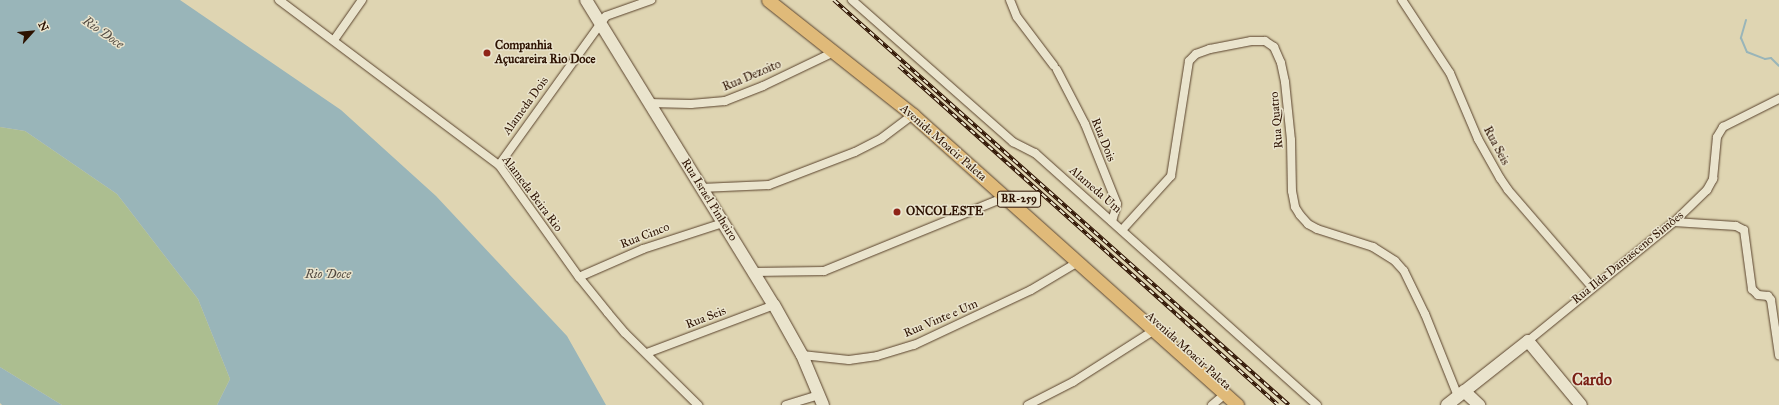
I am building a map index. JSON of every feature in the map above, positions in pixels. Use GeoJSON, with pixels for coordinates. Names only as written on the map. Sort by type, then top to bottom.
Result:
{"type":"FeatureCollection","features":[{"type":"Feature","properties":{"kind":"main road","name":"Avenida Moacir Paleta"},"geometry":{"type":"LineString","coordinates":[[768,0],[913,115],[1237,405]]}},
{"type":"Feature","properties":{"kind":"main road","name":"Avenida Moacir Paleta"},"geometry":{"type":"LineString","coordinates":[[782,0],[904,98],[967,152],[1249,405]]}},
{"type":"Feature","properties":{"kind":"street","name":"Alameda Beira Rio"},"geometry":{"type":"LineString","coordinates":[[279,0],[499,164],[578,277],[626,333],[698,405]]}},
{"type":"Feature","properties":{"kind":"street"},"geometry":{"type":"LineString","coordinates":[[334,40],[362,0]]}},
{"type":"Feature","properties":{"kind":"street","name":"Rua Israel Pinheiro"},"geometry":{"type":"LineString","coordinates":[[586,0],[722,223],[774,305],[802,354],[821,400]]}},
{"type":"Feature","properties":{"kind":"street","name":"Alameda Dois"},"geometry":{"type":"LineString","coordinates":[[499,164],[606,16],[651,0]]}},
{"type":"Feature","properties":{"kind":"street","name":"Alameda Um"},"geometry":{"type":"LineString","coordinates":[[852,0],[1013,142],[1035,153],[1317,405]]}},
{"type":"Feature","properties":{"kind":"street","name":"Rua Dois"},"geometry":{"type":"LineString","coordinates":[[1010,0],[1018,17],[1056,68],[1084,124],[1116,204],[1112,221]]}},
{"type":"Feature","properties":{"kind":"street","name":"Rua Seis"},"geometry":{"type":"LineString","coordinates":[[1402,0],[1450,73],[1478,139],[1500,178],[1508,190],[1592,287]]}},
{"type":"Feature","properties":{"kind":"street","name":"Rua Quatro"},"geometry":{"type":"LineString","coordinates":[[1122,230],[1171,176],[1189,60],[1196,54],[1210,49],[1251,41],[1266,41],[1274,48],[1281,63],[1286,82],[1291,140],[1292,192],[1297,211],[1308,224],[1373,247],[1390,258],[1404,271],[1461,394]]}},
{"type":"Feature","properties":{"kind":"street","name":"Rua Dezoito"},"geometry":{"type":"LineString","coordinates":[[649,103],[691,104],[725,101],[763,86],[834,52]]}},
{"type":"Feature","properties":{"kind":"street","name":"Rua Ilda Damasceno Simôes"},"geometry":{"type":"LineString","coordinates":[[1447,405],[1674,222],[1708,190],[1713,179],[1717,137],[1723,127],[1779,99]]}},
{"type":"Feature","properties":{"kind":"street"},"geometry":{"type":"LineString","coordinates":[[701,188],[769,185],[856,152],[882,138],[913,115]]}},
{"type":"Feature","properties":{"kind":"street"},"geometry":{"type":"LineString","coordinates":[[754,272],[824,271],[1005,197]]}},
{"type":"Feature","properties":{"kind":"street"},"geometry":{"type":"LineString","coordinates":[[1674,222],[1736,226],[1744,230],[1752,288],[1758,295],[1768,296],[1771,300],[1779,355]]}},
{"type":"Feature","properties":{"kind":"street","name":"Rua Cinco"},"geometry":{"type":"LineString","coordinates":[[578,277],[643,249],[722,223]]}},
{"type":"Feature","properties":{"kind":"street","name":"Rua Vinte e Um"},"geometry":{"type":"LineString","coordinates":[[802,354],[849,360],[877,356],[914,345],[1031,290],[1078,262]]}},
{"type":"Feature","properties":{"kind":"street","name":"Rua Seis"},"geometry":{"type":"LineString","coordinates":[[647,353],[774,305]]}},
{"type":"Feature","properties":{"kind":"street"},"geometry":{"type":"LineString","coordinates":[[1028,405],[1073,382],[1153,331]]}},
{"type":"Feature","properties":{"kind":"street"},"geometry":{"type":"LineString","coordinates":[[1528,341],[1581,405]]}},
{"type":"Feature","properties":{"kind":"street"},"geometry":{"type":"LineString","coordinates":[[1212,405],[1225,394]]}},
{"type":"Feature","properties":{"kind":"street"},"geometry":{"type":"LineString","coordinates":[[1461,394],[1479,405]]}},
{"type":"Feature","properties":{"kind":"street"},"geometry":{"type":"LineString","coordinates":[[786,405],[821,400]]}},
{"type":"Feature","properties":{"kind":"green space"},"geometry":{"type":"Polygon","coordinates":[[[0,127],[25,131],[117,194],[198,299],[230,379],[217,405],[62,405],[0,367],[0,127]]]}},
{"type":"Feature","properties":{"kind":"water","name":"Rio Doce"},"geometry":{"type":"Polygon","coordinates":[[[0,0],[180,0],[341,110],[436,196],[567,336],[606,405],[217,405],[230,379],[198,299],[117,194],[25,131],[0,127],[0,0]]]}},
{"type":"Feature","properties":{"kind":"water"},"geometry":{"type":"Polygon","coordinates":[[[0,367],[62,405],[2,405],[0,403],[0,367]]]}},
{"type":"Feature","properties":{"kind":"waterway"},"geometry":{"type":"LineString","coordinates":[[1746,20],[1741,38],[1747,52],[1765,59],[1771,58],[1779,66]]}},
{"type":"Feature","properties":{"kind":"railway"},"geometry":{"type":"LineString","coordinates":[[834,0],[1289,405]]}},
{"type":"Feature","properties":{"kind":"railway"},"geometry":{"type":"LineString","coordinates":[[899,66],[1278,405]]}},
{"type":"Feature","properties":{"kind":"place","name":"Companhia Açucareira Rio Doce"},"geometry":{"type":"Point","coordinates":[487,53]}},
{"type":"Feature","properties":{"kind":"place","name":"ONCOLESTE"},"geometry":{"type":"Point","coordinates":[897,212]}},
{"type":"Feature","properties":{"kind":"district","name":"Cardo"},"geometry":{"type":"Point","coordinates":[1592,380]}}]}
